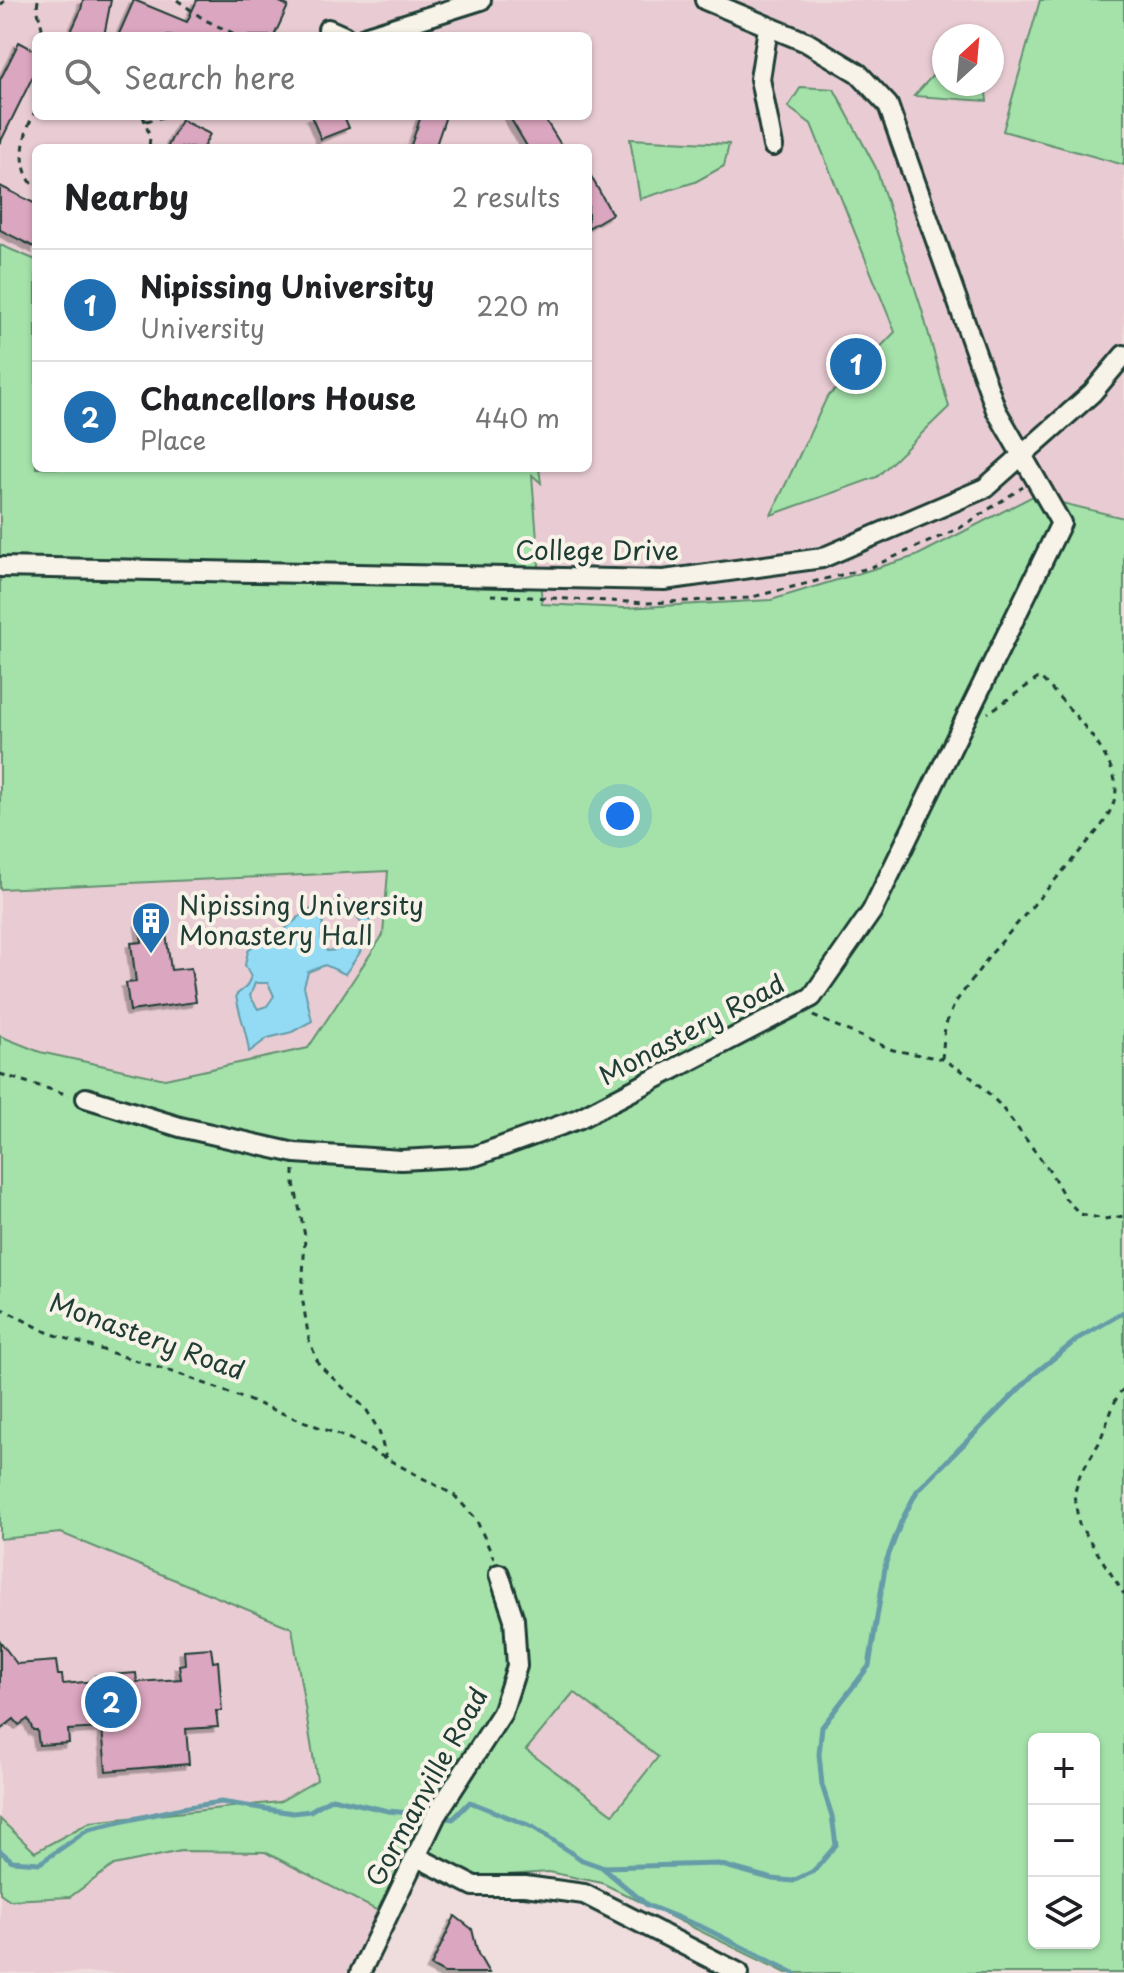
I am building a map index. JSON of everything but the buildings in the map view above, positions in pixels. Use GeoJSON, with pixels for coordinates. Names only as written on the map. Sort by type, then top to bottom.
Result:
{"type":"FeatureCollection","features":[{"type":"Feature","properties":{"kind":"street"},"geometry":{"type":"LineString","coordinates":[[377,32],[442,6],[481,0]]}},
{"type":"Feature","properties":{"kind":"street"},"geometry":{"type":"LineString","coordinates":[[705,0],[806,42],[858,73],[888,105],[996,410],[1022,453]]}},
{"type":"Feature","properties":{"kind":"street"},"geometry":{"type":"LineString","coordinates":[[768,28],[760,79],[773,146]]}},
{"type":"Feature","properties":{"kind":"street","name":"College Drive"},"geometry":{"type":"LineString","coordinates":[[0,567],[664,580],[822,558],[985,488],[1092,393],[1124,355]]}},
{"type":"Feature","properties":{"kind":"street","name":"Monastery Road"},"geometry":{"type":"LineString","coordinates":[[86,1098],[180,1127],[295,1153],[401,1160],[475,1156],[578,1119],[812,997],[872,911],[1061,523],[1022,453]]}},
{"type":"Feature","properties":{"kind":"street","name":"Gormanville Road"},"geometry":{"type":"LineString","coordinates":[[360,1973],[444,1800],[502,1713],[517,1666],[514,1619],[499,1574]]}},
{"type":"Feature","properties":{"kind":"street"},"geometry":{"type":"LineString","coordinates":[[415,1856],[474,1886],[525,1886],[584,1894],[739,1973]]}},
{"type":"Feature","properties":{"kind":"path"},"geometry":{"type":"LineString","coordinates":[[0,5],[6,0]]}},
{"type":"Feature","properties":{"kind":"path"},"geometry":{"type":"LineString","coordinates":[[38,0],[43,32]]}},
{"type":"Feature","properties":{"kind":"path"},"geometry":{"type":"LineString","coordinates":[[177,0],[205,20],[230,32]]}},
{"type":"Feature","properties":{"kind":"path"},"geometry":{"type":"LineString","coordinates":[[32,185],[22,153],[33,120]]}},
{"type":"Feature","properties":{"kind":"path"},"geometry":{"type":"LineString","coordinates":[[149,144],[146,121],[150,120]]}},
{"type":"Feature","properties":{"kind":"path"},"geometry":{"type":"LineString","coordinates":[[942,1059],[945,1026],[955,1003],[991,954],[1100,828],[1110,813],[1116,791],[1112,771],[1094,741],[1040,677],[988,713]]}},
{"type":"Feature","properties":{"kind":"path"},"geometry":{"type":"LineString","coordinates":[[793,1007],[893,1050],[942,1059],[972,1077],[1000,1105],[1050,1171],[1065,1198],[1080,1214],[1104,1219],[1124,1216]]}},
{"type":"Feature","properties":{"kind":"path"},"geometry":{"type":"LineString","coordinates":[[0,1074],[55,1092],[86,1098]]}},
{"type":"Feature","properties":{"kind":"path"},"geometry":{"type":"LineString","coordinates":[[295,1153],[294,1183],[305,1236],[302,1296],[309,1340],[319,1365],[366,1409],[379,1431],[386,1458]]}},
{"type":"Feature","properties":{"kind":"path","name":"Monastery Road"},"geometry":{"type":"LineString","coordinates":[[0,1308],[49,1333],[185,1376],[350,1439],[386,1458],[454,1495],[476,1519],[499,1574]]}},
{"type":"Feature","properties":{"kind":"path"},"geometry":{"type":"LineString","coordinates":[[1124,1389],[1118,1394],[1099,1443],[1080,1475],[1074,1495],[1079,1524],[1124,1594]]}},
{"type":"Feature","properties":{"kind":"shaded area"},"geometry":{"type":"Polygon","coordinates":[[[0,0],[1124,0],[1124,518],[1033,496],[916,556],[771,600],[624,608],[542,604],[531,472],[592,472],[592,144],[32,144],[32,258],[0,245],[0,0]]]}},
{"type":"Feature","properties":{"kind":"shaded area"},"geometry":{"type":"Polygon","coordinates":[[[388,870],[383,935],[308,1048],[165,1079],[40,1052],[0,1036],[0,889],[388,870]]]}},
{"type":"Feature","properties":{"kind":"shaded area"},"geometry":{"type":"Polygon","coordinates":[[[61,1533],[292,1628],[317,1780],[279,1802],[90,1822],[35,1852],[0,1819],[0,1539],[61,1533]]]}},
{"type":"Feature","properties":{"kind":"shaded area"},"geometry":{"type":"Polygon","coordinates":[[[573,1691],[658,1757],[613,1814],[526,1750],[573,1691]]]}},
{"type":"Feature","properties":{"kind":"shaded area"},"geometry":{"type":"Polygon","coordinates":[[[181,1851],[266,1852],[378,1911],[348,1973],[0,1973],[0,1893],[10,1900],[70,1897],[114,1865],[181,1851]]]}},
{"type":"Feature","properties":{"kind":"green space"},"geometry":{"type":"Polygon","coordinates":[[[1040,0],[1124,0],[1124,165],[1003,131],[1040,0]]]}},
{"type":"Feature","properties":{"kind":"green space"},"geometry":{"type":"Polygon","coordinates":[[[932,76],[932,96],[986,96],[987,101],[914,96],[932,76]]]}},
{"type":"Feature","properties":{"kind":"green space"},"geometry":{"type":"Polygon","coordinates":[[[801,87],[834,89],[876,168],[922,310],[949,407],[877,477],[771,515],[827,397],[895,332],[811,124],[788,107],[801,87]]]}},
{"type":"Feature","properties":{"kind":"green space"},"geometry":{"type":"Polygon","coordinates":[[[630,139],[729,144],[724,166],[695,182],[640,199],[630,139]]]}},
{"type":"Feature","properties":{"kind":"green space"},"geometry":{"type":"Polygon","coordinates":[[[0,245],[32,258],[32,472],[540,472],[541,483],[532,475],[542,604],[624,608],[771,600],[916,556],[1033,496],[1124,518],[1124,1973],[786,1973],[602,1883],[549,1872],[478,1877],[410,1843],[378,1911],[265,1852],[181,1851],[114,1865],[70,1897],[10,1900],[0,1893],[0,1819],[35,1852],[90,1822],[279,1802],[317,1780],[292,1628],[61,1533],[0,1539],[0,1036],[40,1052],[165,1079],[308,1048],[383,935],[388,871],[0,889],[0,245]],[[574,1692],[526,1750],[613,1814],[658,1757],[574,1692]]]}},
{"type":"Feature","properties":{"kind":"water"},"geometry":{"type":"Polygon","coordinates":[[[344,900],[365,910],[372,926],[345,974],[325,965],[308,972],[304,986],[312,1021],[292,1032],[268,1038],[249,1052],[236,995],[246,987],[251,977],[245,965],[248,951],[256,942],[284,930],[306,911],[344,900]],[[340,909],[323,922],[321,939],[327,951],[349,944],[362,925],[354,913],[340,909]],[[255,983],[250,996],[258,1009],[267,1006],[274,996],[268,983],[255,983]]]}},
{"type":"Feature","properties":{"kind":"waterway"},"geometry":{"type":"LineString","coordinates":[[441,1817],[453,1819],[470,1802],[533,1827],[582,1860],[602,1867],[718,1864],[773,1879],[793,1881],[814,1871],[836,1845],[832,1816],[822,1785],[819,1754],[822,1727],[869,1666],[886,1562],[917,1491],[1034,1374],[1079,1338],[1124,1312]]}},
{"type":"Feature","properties":{"kind":"waterway"},"geometry":{"type":"LineString","coordinates":[[0,1851],[12,1861],[40,1863],[89,1829],[221,1802],[293,1813],[310,1811],[332,1798],[388,1811],[431,1815]]}},
{"type":"Feature","properties":{"kind":"waterway"},"geometry":{"type":"LineString","coordinates":[[603,1868],[647,1905],[702,1927],[794,1973]]}},
{"type":"Feature","properties":{"kind":"place","name":"Nipissing University"},"geometry":{"type":"Point","coordinates":[856,364]}},
{"type":"Feature","properties":{"kind":"place","name":"Nipissing University Monastery Hall"},"geometry":{"type":"Point","coordinates":[151,955]}},
{"type":"Feature","properties":{"kind":"place","name":"Chancellors House"},"geometry":{"type":"Point","coordinates":[111,1702]}}]}
